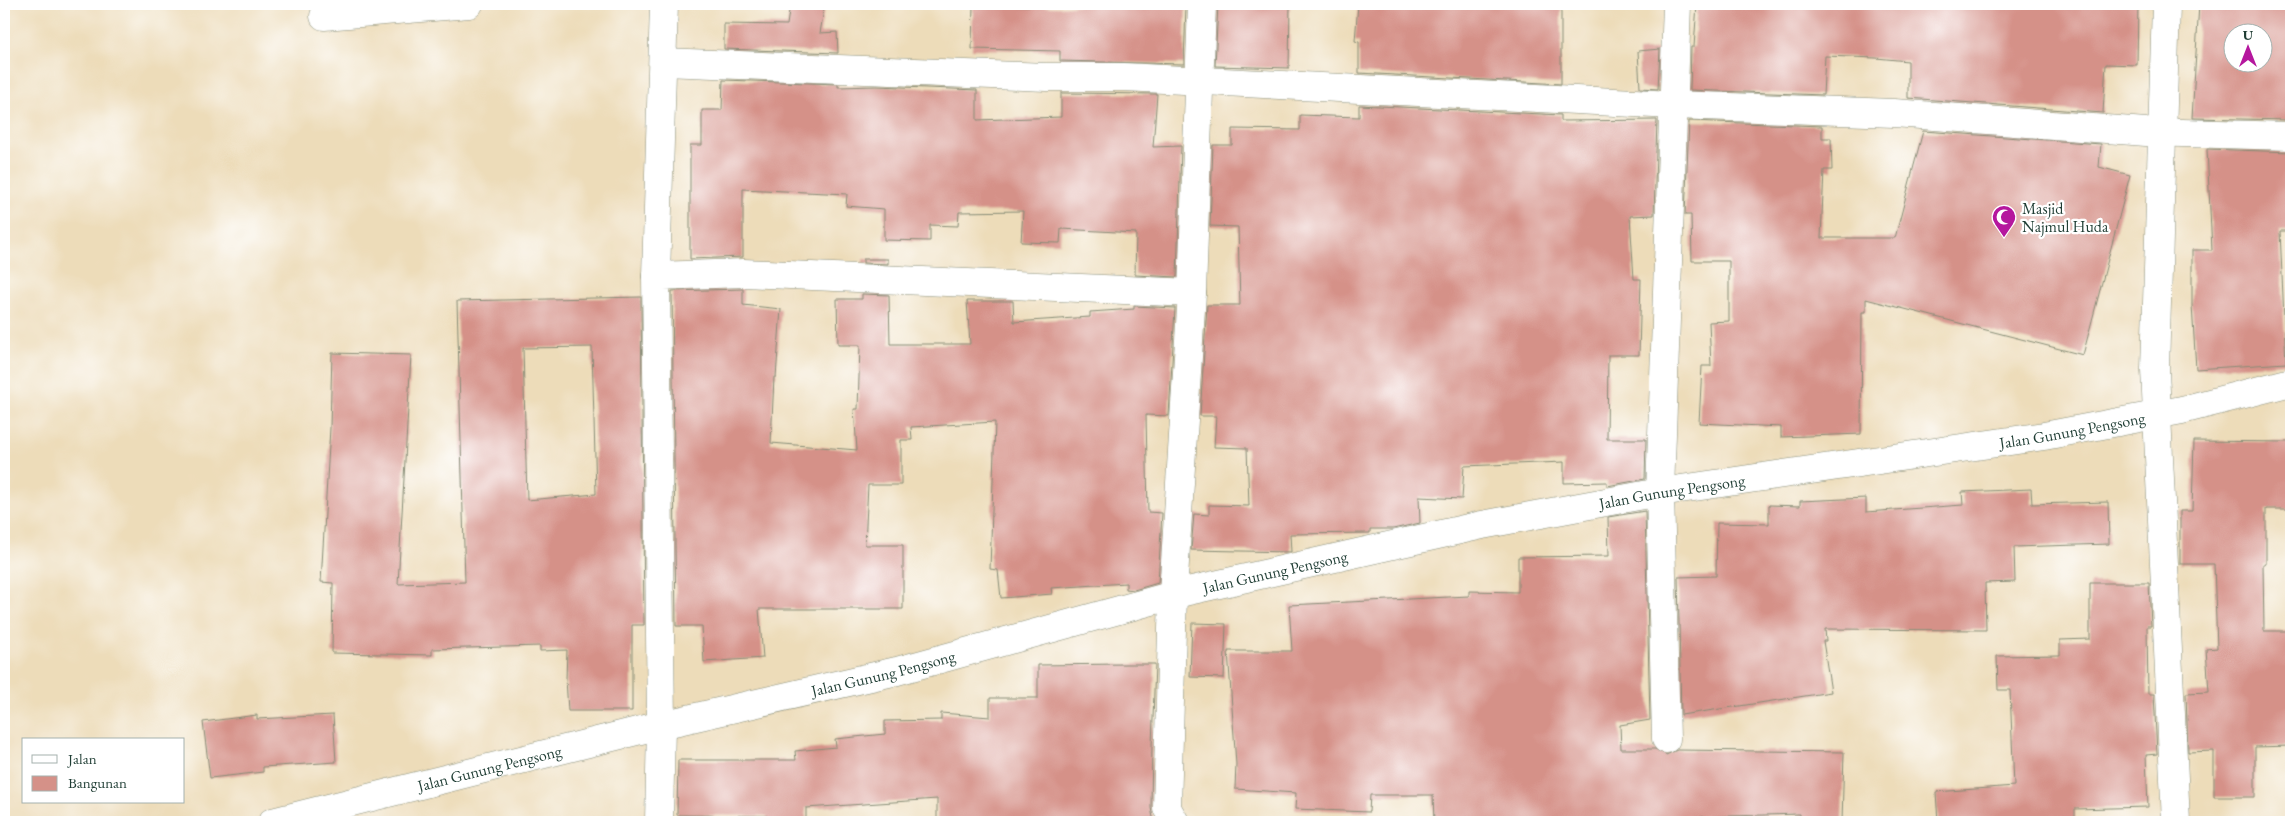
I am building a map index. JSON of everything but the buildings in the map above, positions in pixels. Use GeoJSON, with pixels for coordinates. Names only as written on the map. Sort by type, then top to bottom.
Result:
{"type":"FeatureCollection","features":[{"type":"Feature","properties":{"kind":"street"},"geometry":{"type":"LineString","coordinates":[[324,16],[469,4]]}},
{"type":"Feature","properties":{"kind":"street"},"geometry":{"type":"LineString","coordinates":[[659,822],[661,725],[656,276],[664,4]]}},
{"type":"Feature","properties":{"kind":"street"},"geometry":{"type":"LineString","coordinates":[[1175,822],[1167,808],[1173,594],[1192,293],[1202,4]]}},
{"type":"Feature","properties":{"kind":"street"},"geometry":{"type":"LineString","coordinates":[[1666,739],[1660,492],[1677,4]]}},
{"type":"Feature","properties":{"kind":"street"},"geometry":{"type":"LineString","coordinates":[[2166,4],[2164,132],[2155,369],[2176,822]]}},
{"type":"Feature","properties":{"kind":"street"},"geometry":{"type":"LineString","coordinates":[[663,62],[1046,77],[1124,77],[1673,105],[1894,113],[2146,132],[2291,136]]}},
{"type":"Feature","properties":{"kind":"street"},"geometry":{"type":"LineString","coordinates":[[656,276],[744,273],[1192,293]]}},
{"type":"Feature","properties":{"kind":"street","name":"Jalan Gunung Pengsong"},"geometry":{"type":"LineString","coordinates":[[272,822],[661,725],[898,671],[1173,594],[1482,525],[1660,492],[2044,436],[2202,405],[2291,382]]}},
{"type":"Feature","properties":{"kind":"place","name":"Masjid Najmul Huda"},"geometry":{"type":"Point","coordinates":[2004,238]}}]}
